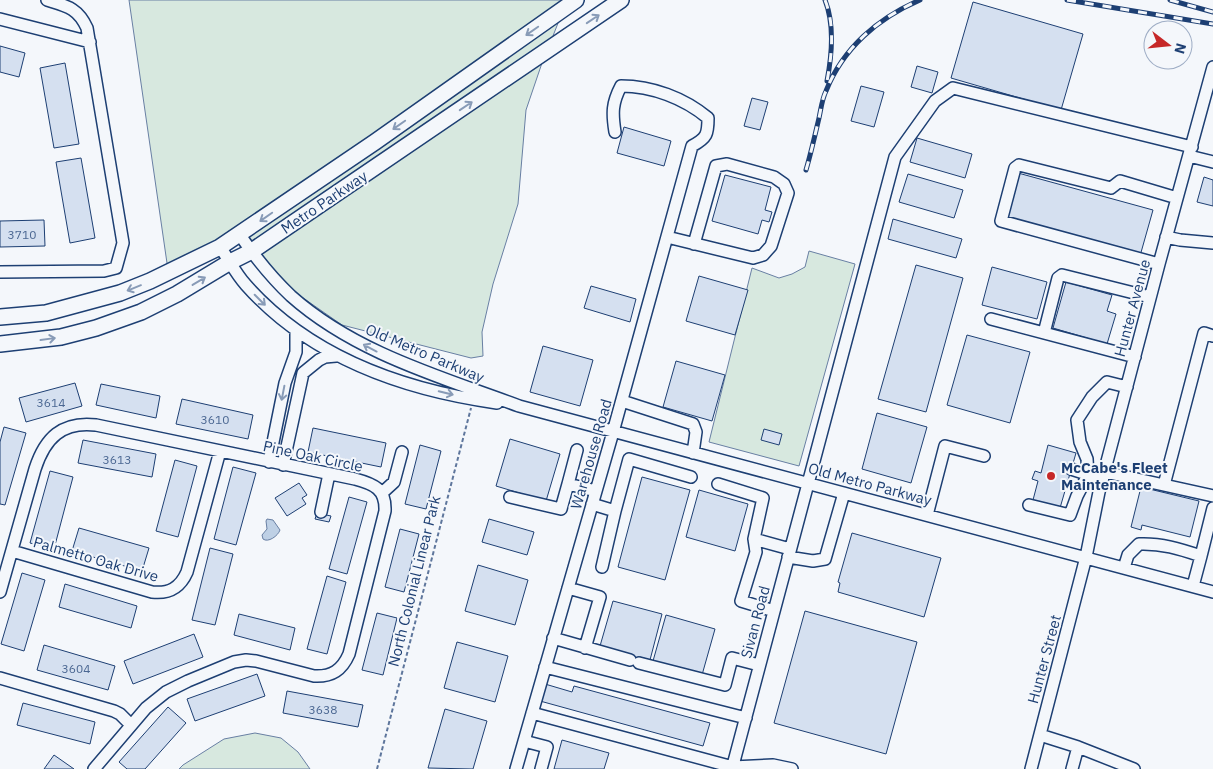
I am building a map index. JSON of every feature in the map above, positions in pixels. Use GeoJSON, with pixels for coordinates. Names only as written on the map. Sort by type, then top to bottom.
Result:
{"type":"FeatureCollection","features":[{"type":"Feature","properties":{"kind":"main road","name":"Metro Parkway"},"geometry":{"type":"LineString","coordinates":[[0,344],[60,337],[96,328],[141,312],[177,294],[252,251],[621,0]]}},
{"type":"Feature","properties":{"kind":"main road","name":"Metro Parkway"},"geometry":{"type":"LineString","coordinates":[[0,317],[46,313],[102,299],[150,281],[220,247],[375,142],[574,1]]}},
{"type":"Feature","properties":{"kind":"street"},"geometry":{"type":"LineString","coordinates":[[0,272],[104,271],[116,268],[123,243],[87,28],[78,13],[69,7],[47,0]]}},
{"type":"Feature","properties":{"kind":"street"},"geometry":{"type":"LineString","coordinates":[[0,19],[90,42]]}},
{"type":"Feature","properties":{"kind":"street","name":"Hunter Avenue"},"geometry":{"type":"LineString","coordinates":[[1086,557],[1104,476],[1150,297],[1213,69]]}},
{"type":"Feature","properties":{"kind":"street","name":"Warehouse Road"},"geometry":{"type":"LineString","coordinates":[[516,769],[622,401],[692,146],[701,141],[708,132],[708,118],[678,99],[636,86],[621,86],[614,100],[615,132]]}},
{"type":"Feature","properties":{"kind":"street","name":"Sivan Road"},"geometry":{"type":"LineString","coordinates":[[732,768],[895,156],[935,101],[953,88],[1191,151],[1213,162]]}},
{"type":"Feature","properties":{"kind":"street"},"geometry":{"type":"LineString","coordinates":[[667,237],[694,244],[753,258],[763,255],[771,246],[788,193],[784,184],[774,177],[727,164],[716,166],[694,244]]}},
{"type":"Feature","properties":{"kind":"street"},"geometry":{"type":"LineString","coordinates":[[1159,264],[1002,221],[1015,168],[1019,165],[1111,188],[1120,181],[1177,198]]}},
{"type":"Feature","properties":{"kind":"street","name":"Old Metro Parkway"},"geometry":{"type":"LineString","coordinates":[[240,235],[273,277],[292,297],[327,323],[379,352],[519,406],[1213,592]]}},
{"type":"Feature","properties":{"kind":"street"},"geometry":{"type":"LineString","coordinates":[[1166,236],[1180,240],[1213,243]]}},
{"type":"Feature","properties":{"kind":"street","name":"Old Metro Parkway"},"geometry":{"type":"LineString","coordinates":[[220,247],[246,285],[265,304],[296,330],[336,356],[395,380],[473,400],[519,406]]}},
{"type":"Feature","properties":{"kind":"street"},"geometry":{"type":"LineString","coordinates":[[1044,333],[1058,278],[1062,275],[1150,297]]}},
{"type":"Feature","properties":{"kind":"street"},"geometry":{"type":"LineString","coordinates":[[992,319],[1135,357]]}},
{"type":"Feature","properties":{"kind":"street"},"geometry":{"type":"LineString","coordinates":[[269,462],[285,383],[296,352],[296,330]]}},
{"type":"Feature","properties":{"kind":"street"},"geometry":{"type":"LineString","coordinates":[[1164,485],[1204,334],[1213,336]]}},
{"type":"Feature","properties":{"kind":"street"},"geometry":{"type":"LineString","coordinates":[[283,465],[303,373],[319,360],[325,357],[336,356]]}},
{"type":"Feature","properties":{"kind":"street"},"geometry":{"type":"LineString","coordinates":[[289,370],[303,373]]}},
{"type":"Feature","properties":{"kind":"street"},"geometry":{"type":"LineString","coordinates":[[395,380],[421,382],[431,380],[432,374]]}},
{"type":"Feature","properties":{"kind":"street"},"geometry":{"type":"LineString","coordinates":[[1028,505],[1070,515],[1088,474],[1087,459],[1080,442],[1077,420],[1092,398],[1107,382],[1127,387]]}},
{"type":"Feature","properties":{"kind":"street"},"geometry":{"type":"LineString","coordinates":[[622,401],[694,424],[696,432],[693,453]]}},
{"type":"Feature","properties":{"kind":"street","name":"Pine Oak Circle"},"geometry":{"type":"LineString","coordinates":[[0,592],[38,458],[47,442],[54,436],[68,427],[78,424],[96,425],[370,483],[382,493]]}},
{"type":"Feature","properties":{"kind":"street"},"geometry":{"type":"LineString","coordinates":[[276,429],[290,432]]}},
{"type":"Feature","properties":{"kind":"street"},"geometry":{"type":"LineString","coordinates":[[927,515],[945,446],[984,456]]}},
{"type":"Feature","properties":{"kind":"street"},"geometry":{"type":"LineString","coordinates":[[510,497],[561,509],[577,450]]}},
{"type":"Feature","properties":{"kind":"street","name":"Palmetto Oak Drive"},"geometry":{"type":"LineString","coordinates":[[12,551],[152,592],[165,593],[170,591],[180,584],[187,572],[220,451]]}},
{"type":"Feature","properties":{"kind":"street"},"geometry":{"type":"LineString","coordinates":[[94,769],[146,708],[166,692],[234,662],[256,661],[314,676],[323,676],[337,672],[349,654],[386,510],[386,503],[382,493],[394,482],[402,452]]}},
{"type":"Feature","properties":{"kind":"street"},"geometry":{"type":"LineString","coordinates":[[602,567],[630,459],[691,477]]}},
{"type":"Feature","properties":{"kind":"street"},"geometry":{"type":"LineString","coordinates":[[1071,469],[1088,474],[1164,485],[1213,496]]}},
{"type":"Feature","properties":{"kind":"street"},"geometry":{"type":"LineString","coordinates":[[322,512],[329,474]]}},
{"type":"Feature","properties":{"kind":"street"},"geometry":{"type":"LineString","coordinates":[[568,484],[596,491]]}},
{"type":"Feature","properties":{"kind":"street"},"geometry":{"type":"LineString","coordinates":[[718,484],[763,498],[754,539],[756,552],[741,601],[774,610]]}},
{"type":"Feature","properties":{"kind":"street"},"geometry":{"type":"LineString","coordinates":[[754,539],[813,561],[825,559],[844,493]]}},
{"type":"Feature","properties":{"kind":"street"},"geometry":{"type":"LineString","coordinates":[[592,504],[615,511]]}},
{"type":"Feature","properties":{"kind":"street"},"geometry":{"type":"LineString","coordinates":[[1193,586],[1213,508]]}},
{"type":"Feature","properties":{"kind":"street"},"geometry":{"type":"LineString","coordinates":[[1124,568],[1128,555],[1139,544],[1156,543],[1201,556]]}},
{"type":"Feature","properties":{"kind":"street","name":"Hunter Street"},"geometry":{"type":"LineString","coordinates":[[1031,769],[1086,557]]}},
{"type":"Feature","properties":{"kind":"street"},"geometry":{"type":"LineString","coordinates":[[568,588],[600,597],[585,648]]}},
{"type":"Feature","properties":{"kind":"street"},"geometry":{"type":"LineString","coordinates":[[553,638],[725,684],[732,658],[760,665]]}},
{"type":"Feature","properties":{"kind":"street"},"geometry":{"type":"LineString","coordinates":[[545,667],[746,718]]}},
{"type":"Feature","properties":{"kind":"street"},"geometry":{"type":"LineString","coordinates":[[0,678],[114,711],[120,714],[130,726]]}},
{"type":"Feature","properties":{"kind":"street"},"geometry":{"type":"LineString","coordinates":[[532,713],[732,768],[773,765],[792,769]]}},
{"type":"Feature","properties":{"kind":"street"},"geometry":{"type":"LineString","coordinates":[[1040,735],[1078,747],[1134,769]]}},
{"type":"Feature","properties":{"kind":"street"},"geometry":{"type":"LineString","coordinates":[[524,741],[547,747],[541,769]]}},
{"type":"Feature","properties":{"kind":"street"},"geometry":{"type":"LineString","coordinates":[[1072,769],[1078,747]]}},
{"type":"Feature","properties":{"kind":"path","name":"North Colonial Linear Park"},"geometry":{"type":"LineString","coordinates":[[377,769],[473,400]]}},
{"type":"Feature","properties":{"kind":"shaded area"},"geometry":{"type":"Polygon","coordinates":[[[129,0],[565,0],[237,230],[168,270],[129,0]]]}},
{"type":"Feature","properties":{"kind":"shaded area"},"geometry":{"type":"Polygon","coordinates":[[[560,18],[551,41],[253,243],[248,237],[560,18]]]}},
{"type":"Feature","properties":{"kind":"shaded area"},"geometry":{"type":"Polygon","coordinates":[[[543,60],[526,110],[518,204],[493,284],[482,332],[483,356],[471,358],[342,325],[296,293],[277,274],[260,252],[543,60]]]}},
{"type":"Feature","properties":{"kind":"shaded area"},"geometry":{"type":"Polygon","coordinates":[[[809,251],[855,264],[799,466],[709,442],[752,268],[779,278],[805,267],[809,251]]]}},
{"type":"Feature","properties":{"kind":"shaded area"},"geometry":{"type":"Polygon","coordinates":[[[255,733],[281,738],[298,752],[310,769],[179,769],[224,739],[255,733]]]}},
{"type":"Feature","properties":{"kind":"water"},"geometry":{"type":"Polygon","coordinates":[[[267,519],[273,520],[280,530],[275,537],[265,540],[262,535],[267,529],[267,519]]]}},
{"type":"Feature","properties":{"kind":"building"},"geometry":{"type":"Polygon","coordinates":[[[973,2],[1083,34],[1061,110],[951,78],[973,2]]]}},
{"type":"Feature","properties":{"kind":"building"},"geometry":{"type":"Polygon","coordinates":[[[0,46],[25,53],[19,77],[0,72],[0,46]]]}},
{"type":"Feature","properties":{"kind":"building"},"geometry":{"type":"Polygon","coordinates":[[[65,63],[79,144],[54,148],[40,68],[65,63]]]}},
{"type":"Feature","properties":{"kind":"building"},"geometry":{"type":"Polygon","coordinates":[[[917,66],[938,72],[932,93],[911,87],[917,66]]]}},
{"type":"Feature","properties":{"kind":"building"},"geometry":{"type":"Polygon","coordinates":[[[861,86],[884,92],[874,127],[851,121],[861,86]]]}},
{"type":"Feature","properties":{"kind":"building"},"geometry":{"type":"Polygon","coordinates":[[[752,98],[768,102],[760,130],[744,126],[752,98]]]}},
{"type":"Feature","properties":{"kind":"building"},"geometry":{"type":"Polygon","coordinates":[[[624,127],[671,141],[664,166],[617,153],[624,127]]]}},
{"type":"Feature","properties":{"kind":"building"},"geometry":{"type":"Polygon","coordinates":[[[917,138],[972,154],[965,178],[910,162],[917,138]]]}},
{"type":"Feature","properties":{"kind":"building"},"geometry":{"type":"Polygon","coordinates":[[[81,158],[95,238],[70,243],[56,162],[81,158]]]}},
{"type":"Feature","properties":{"kind":"building"},"geometry":{"type":"Polygon","coordinates":[[[1018,173],[1153,210],[1140,256],[1005,219],[1018,173]]]}},
{"type":"Feature","properties":{"kind":"building"},"geometry":{"type":"Polygon","coordinates":[[[908,174],[963,190],[954,218],[899,202],[908,174]]]}},
{"type":"Feature","properties":{"kind":"building"},"geometry":{"type":"Polygon","coordinates":[[[725,175],[771,187],[765,210],[772,212],[769,222],[762,220],[758,234],[712,221],[725,175]]]}},
{"type":"Feature","properties":{"kind":"building"},"geometry":{"type":"Polygon","coordinates":[[[1204,177],[1213,180],[1213,206],[1197,202],[1204,177]]]}},
{"type":"Feature","properties":{"kind":"building"},"geometry":{"type":"Polygon","coordinates":[[[893,219],[962,239],[956,258],[888,239],[893,219]]]}},
{"type":"Feature","properties":{"kind":"building"},"geometry":{"type":"Polygon","coordinates":[[[44,220],[45,246],[0,247],[0,221],[44,220]]]}},
{"type":"Feature","properties":{"kind":"building"},"geometry":{"type":"Polygon","coordinates":[[[916,265],[963,278],[926,412],[878,399],[916,265]]]}},
{"type":"Feature","properties":{"kind":"building"},"geometry":{"type":"Polygon","coordinates":[[[992,267],[1047,282],[1037,319],[982,305],[992,267]]]}},
{"type":"Feature","properties":{"kind":"building"},"geometry":{"type":"Polygon","coordinates":[[[699,276],[748,290],[735,335],[686,321],[699,276]]]}},
{"type":"Feature","properties":{"kind":"building"},"geometry":{"type":"Polygon","coordinates":[[[1066,282],[1112,295],[1107,311],[1116,314],[1107,344],[1053,328],[1066,282]]]}},
{"type":"Feature","properties":{"kind":"building"},"geometry":{"type":"Polygon","coordinates":[[[591,286],[636,299],[630,322],[584,308],[591,286]]]}},
{"type":"Feature","properties":{"kind":"building"},"geometry":{"type":"Polygon","coordinates":[[[967,335],[1030,352],[1010,423],[947,405],[967,335]]]}},
{"type":"Feature","properties":{"kind":"building"},"geometry":{"type":"Polygon","coordinates":[[[543,346],[593,360],[580,406],[530,392],[543,346]]]}},
{"type":"Feature","properties":{"kind":"building"},"geometry":{"type":"Polygon","coordinates":[[[676,361],[725,375],[712,421],[663,407],[676,361]]]}},
{"type":"Feature","properties":{"kind":"building"},"geometry":{"type":"Polygon","coordinates":[[[75,383],[82,406],[26,422],[19,398],[75,383]]]}},
{"type":"Feature","properties":{"kind":"building"},"geometry":{"type":"Polygon","coordinates":[[[101,384],[160,396],[156,418],[96,405],[101,384]]]}},
{"type":"Feature","properties":{"kind":"building"},"geometry":{"type":"Polygon","coordinates":[[[182,399],[253,415],[248,439],[176,424],[182,399]]]}},
{"type":"Feature","properties":{"kind":"building"},"geometry":{"type":"Polygon","coordinates":[[[877,413],[927,427],[911,483],[862,469],[877,413]]]}},
{"type":"Feature","properties":{"kind":"building"},"geometry":{"type":"Polygon","coordinates":[[[4,427],[26,433],[5,505],[0,504],[0,442],[4,427]]]}},
{"type":"Feature","properties":{"kind":"building"},"geometry":{"type":"Polygon","coordinates":[[[313,428],[386,443],[381,467],[308,452],[313,428]]]}},
{"type":"Feature","properties":{"kind":"building"},"geometry":{"type":"Polygon","coordinates":[[[764,429],[782,434],[779,445],[761,440],[764,429]]]}},
{"type":"Feature","properties":{"kind":"building"},"geometry":{"type":"Polygon","coordinates":[[[510,439],[560,454],[546,501],[496,486],[510,439]]]}},
{"type":"Feature","properties":{"kind":"building"},"geometry":{"type":"Polygon","coordinates":[[[83,440],[156,454],[152,477],[78,463],[83,440]]]}},
{"type":"Feature","properties":{"kind":"building"},"geometry":{"type":"Polygon","coordinates":[[[420,445],[441,451],[426,509],[405,504],[420,445]]]}},
{"type":"Feature","properties":{"kind":"building","name":"McCabe's Fleet Maintenance"},"geometry":{"type":"Polygon","coordinates":[[[1048,445],[1076,453],[1060,508],[1033,500],[1038,481],[1032,479],[1035,471],[1041,473],[1048,445]]]}},
{"type":"Feature","properties":{"kind":"building"},"geometry":{"type":"Polygon","coordinates":[[[175,460],[197,466],[178,537],[156,531],[175,460]]]}},
{"type":"Feature","properties":{"kind":"building"},"geometry":{"type":"Polygon","coordinates":[[[233,467],[256,473],[236,545],[214,539],[233,467]]]}},
{"type":"Feature","properties":{"kind":"building"},"geometry":{"type":"Polygon","coordinates":[[[50,471],[73,477],[54,549],[30,543],[50,471]]]}},
{"type":"Feature","properties":{"kind":"building"},"geometry":{"type":"Polygon","coordinates":[[[642,477],[690,490],[665,580],[618,567],[642,477]]]}},
{"type":"Feature","properties":{"kind":"building"},"geometry":{"type":"Polygon","coordinates":[[[299,483],[307,495],[302,498],[306,504],[287,516],[275,498],[299,483]]]}},
{"type":"Feature","properties":{"kind":"building"},"geometry":{"type":"Polygon","coordinates":[[[1141,487],[1199,501],[1190,537],[1142,525],[1141,530],[1131,527],[1141,487]]]}},
{"type":"Feature","properties":{"kind":"building"},"geometry":{"type":"Polygon","coordinates":[[[699,490],[748,504],[735,551],[686,537],[699,490]]]}},
{"type":"Feature","properties":{"kind":"building"},"geometry":{"type":"Polygon","coordinates":[[[349,497],[367,502],[347,574],[329,569],[349,497]]]}},
{"type":"Feature","properties":{"kind":"building"},"geometry":{"type":"Polygon","coordinates":[[[317,513],[331,516],[329,522],[315,519],[317,513]]]}},
{"type":"Feature","properties":{"kind":"building"},"geometry":{"type":"Polygon","coordinates":[[[489,519],[534,532],[527,555],[482,542],[489,519]]]}},
{"type":"Feature","properties":{"kind":"building"},"geometry":{"type":"Polygon","coordinates":[[[79,528],[149,548],[142,571],[72,551],[79,528]]]}},
{"type":"Feature","properties":{"kind":"building"},"geometry":{"type":"Polygon","coordinates":[[[400,529],[419,534],[404,592],[385,587],[400,529]]]}},
{"type":"Feature","properties":{"kind":"building"},"geometry":{"type":"Polygon","coordinates":[[[852,533],[941,558],[924,617],[838,592],[840,583],[838,582],[852,533]]]}},
{"type":"Feature","properties":{"kind":"building"},"geometry":{"type":"Polygon","coordinates":[[[210,548],[233,554],[215,625],[192,620],[210,548]]]}},
{"type":"Feature","properties":{"kind":"building"},"geometry":{"type":"Polygon","coordinates":[[[478,565],[528,580],[515,625],[465,611],[478,565]]]}},
{"type":"Feature","properties":{"kind":"building"},"geometry":{"type":"Polygon","coordinates":[[[22,573],[45,580],[24,651],[1,644],[22,573]]]}},
{"type":"Feature","properties":{"kind":"building"},"geometry":{"type":"Polygon","coordinates":[[[327,576],[346,582],[327,654],[307,649],[327,576]]]}},
{"type":"Feature","properties":{"kind":"building"},"geometry":{"type":"Polygon","coordinates":[[[65,584],[137,606],[131,628],[59,607],[65,584]]]}},
{"type":"Feature","properties":{"kind":"building"},"geometry":{"type":"Polygon","coordinates":[[[613,601],[662,614],[650,660],[640,657],[638,665],[600,646],[613,601]]]}},
{"type":"Feature","properties":{"kind":"building"},"geometry":{"type":"Polygon","coordinates":[[[805,611],[917,642],[886,754],[774,723],[805,611]]]}},
{"type":"Feature","properties":{"kind":"building"},"geometry":{"type":"Polygon","coordinates":[[[377,613],[397,618],[383,675],[362,670],[377,613]]]}},
{"type":"Feature","properties":{"kind":"building"},"geometry":{"type":"Polygon","coordinates":[[[239,614],[295,628],[290,650],[234,635],[239,614]]]}},
{"type":"Feature","properties":{"kind":"building"},"geometry":{"type":"Polygon","coordinates":[[[666,615],[715,629],[702,675],[653,661],[666,615]]]}},
{"type":"Feature","properties":{"kind":"building"},"geometry":{"type":"Polygon","coordinates":[[[194,634],[203,657],[133,684],[124,661],[194,634]]]}},
{"type":"Feature","properties":{"kind":"building"},"geometry":{"type":"Polygon","coordinates":[[[457,642],[508,656],[495,702],[444,688],[457,642]]]}},
{"type":"Feature","properties":{"kind":"building"},"geometry":{"type":"Polygon","coordinates":[[[44,645],[115,666],[108,690],[37,670],[44,645]]]}},
{"type":"Feature","properties":{"kind":"building"},"geometry":{"type":"Polygon","coordinates":[[[257,674],[265,696],[195,721],[187,699],[257,674]]]}},
{"type":"Feature","properties":{"kind":"building"},"geometry":{"type":"Polygon","coordinates":[[[545,684],[572,692],[574,686],[710,723],[703,746],[540,701],[545,684]]]}},
{"type":"Feature","properties":{"kind":"building"},"geometry":{"type":"Polygon","coordinates":[[[287,691],[363,705],[358,727],[283,713],[287,691]]]}},
{"type":"Feature","properties":{"kind":"building"},"geometry":{"type":"Polygon","coordinates":[[[23,703],[95,722],[90,744],[17,725],[23,703]]]}},
{"type":"Feature","properties":{"kind":"building"},"geometry":{"type":"Polygon","coordinates":[[[168,707],[186,723],[145,769],[127,769],[119,762],[168,707]]]}},
{"type":"Feature","properties":{"kind":"building"},"geometry":{"type":"Polygon","coordinates":[[[445,709],[487,721],[473,769],[428,768],[445,709]]]}},
{"type":"Feature","properties":{"kind":"building"},"geometry":{"type":"Polygon","coordinates":[[[562,740],[609,753],[604,769],[554,769],[562,740]]]}},
{"type":"Feature","properties":{"kind":"building"},"geometry":{"type":"Polygon","coordinates":[[[54,755],[74,769],[44,769],[54,755]]]}},
{"type":"Feature","properties":{"kind":"railway"},"geometry":{"type":"LineString","coordinates":[[825,0],[832,40],[827,81]]}},
{"type":"Feature","properties":{"kind":"railway"},"geometry":{"type":"LineString","coordinates":[[806,170],[824,97],[833,75],[842,61],[852,48],[876,25],[920,0]]}},
{"type":"Feature","properties":{"kind":"railway"},"geometry":{"type":"LineString","coordinates":[[1067,0],[1213,24]]}},
{"type":"Feature","properties":{"kind":"railway"},"geometry":{"type":"LineString","coordinates":[[1170,0],[1213,12]]}},
{"type":"Feature","properties":{"kind":"place","name":"McCabe's Fleet Maintenance"},"geometry":{"type":"Point","coordinates":[1051,476]}}]}
